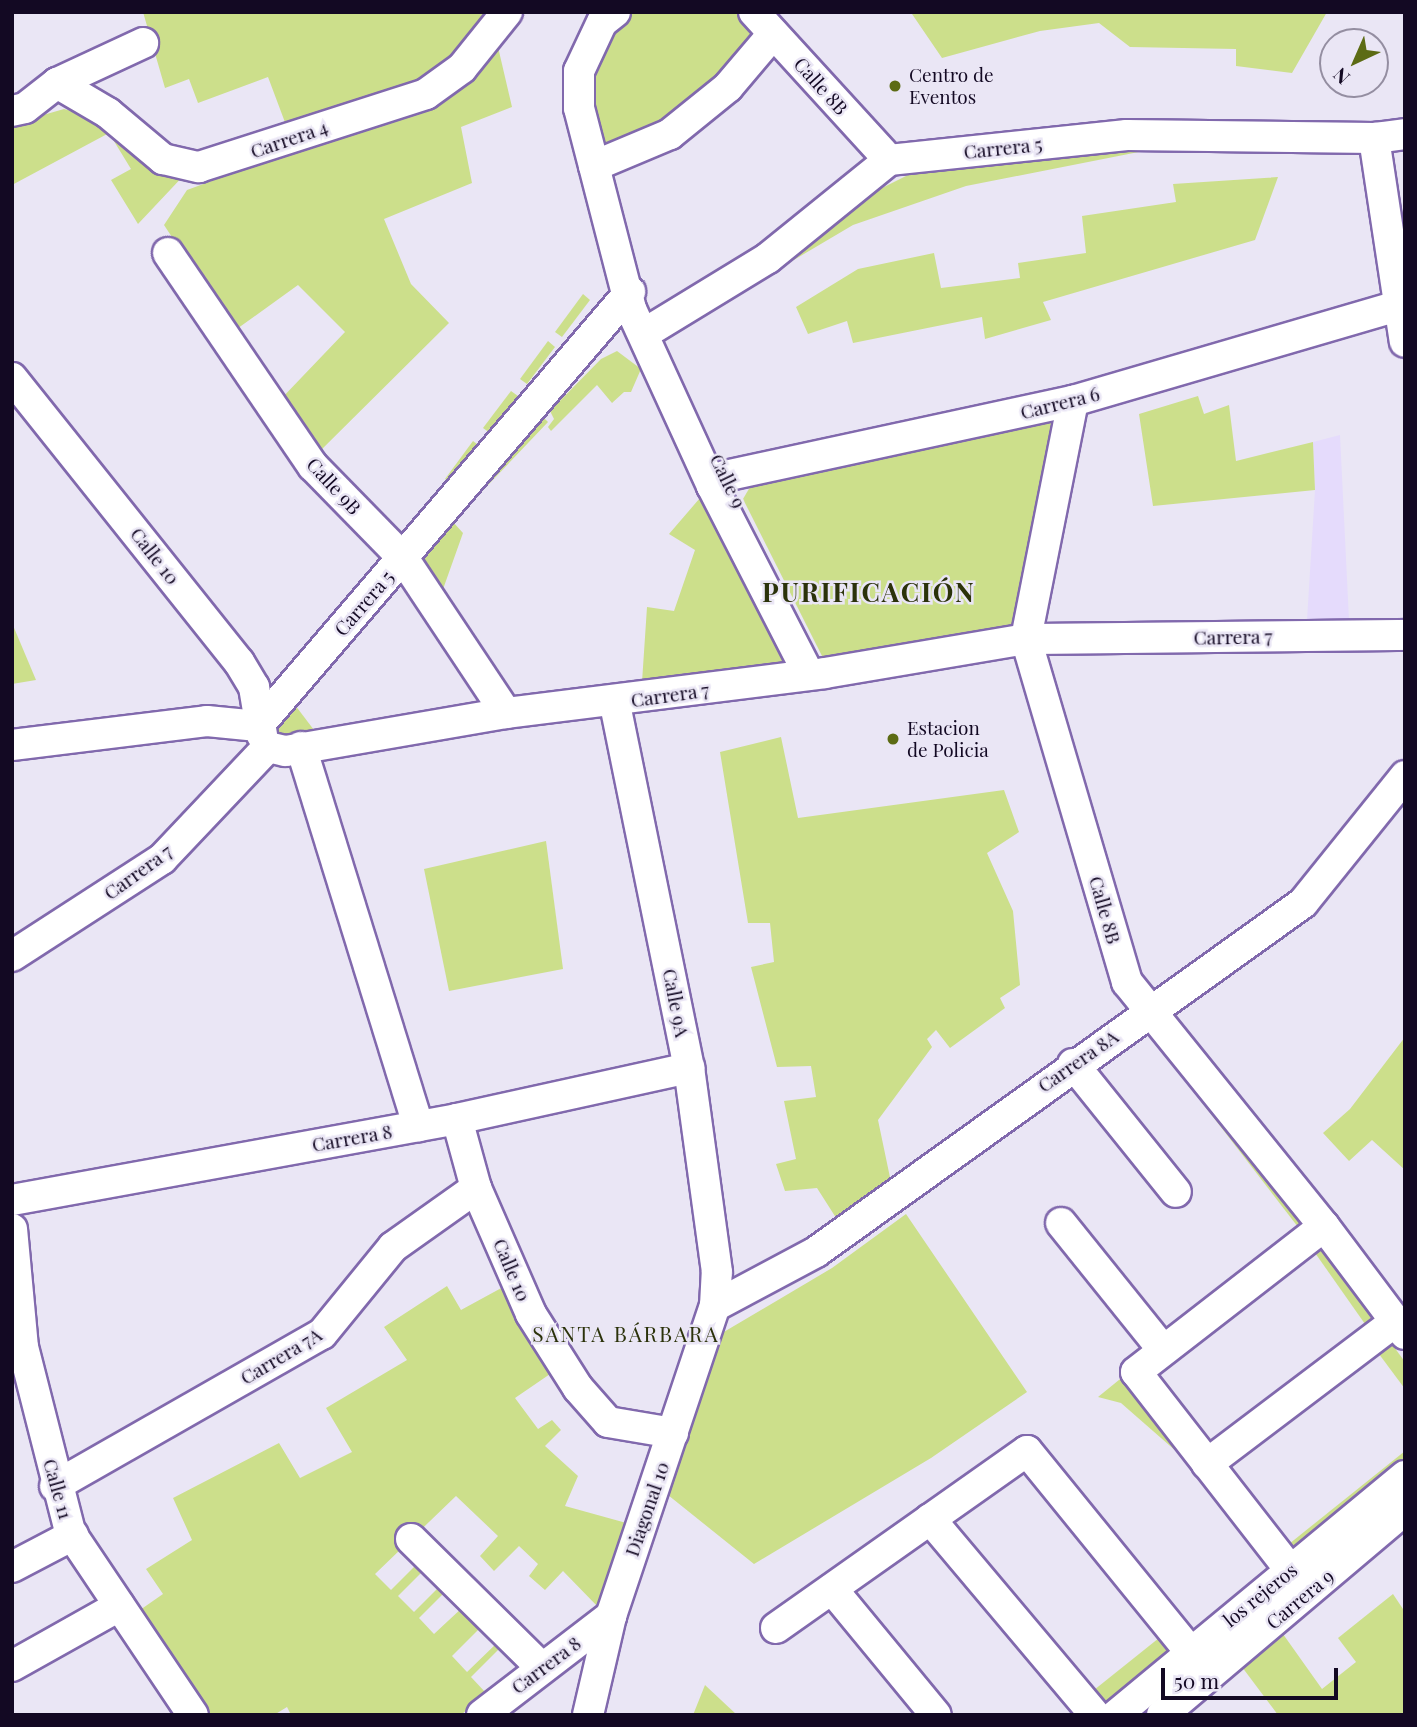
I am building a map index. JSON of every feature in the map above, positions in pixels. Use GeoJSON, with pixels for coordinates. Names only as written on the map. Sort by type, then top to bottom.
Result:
{"type":"FeatureCollection","features":[{"type":"Feature","properties":{"kind":"street","name":"Carrera 4"},"geometry":{"type":"LineString","coordinates":[[57,83],[108,113],[163,159],[199,167],[426,94],[462,68],[507,12]]}},
{"type":"Feature","properties":{"kind":"street","name":"Calle 9"},"geometry":{"type":"LineString","coordinates":[[614,12],[602,22],[579,71],[579,108],[630,292],[631,309],[817,674]]}},
{"type":"Feature","properties":{"kind":"street","name":"Calle 8B"},"geometry":{"type":"LineString","coordinates":[[754,12],[888,160]]}},
{"type":"Feature","properties":{"kind":"street"},"geometry":{"type":"LineString","coordinates":[[594,166],[670,134],[728,87],[774,34]]}},
{"type":"Feature","properties":{"kind":"street"},"geometry":{"type":"LineString","coordinates":[[12,111],[25,108],[57,83],[143,43]]}},
{"type":"Feature","properties":{"kind":"street","name":"Carrera 5"},"geometry":{"type":"LineString","coordinates":[[888,160],[1127,135],[1374,138],[1405,134]]}},
{"type":"Feature","properties":{"kind":"street"},"geometry":{"type":"LineString","coordinates":[[1374,138],[1403,305],[1405,342]]}},
{"type":"Feature","properties":{"kind":"street"},"geometry":{"type":"LineString","coordinates":[[655,327],[768,258],[888,160]]}},
{"type":"Feature","properties":{"kind":"street","name":"Calle 9B"},"geometry":{"type":"LineString","coordinates":[[168,253],[313,466],[403,558],[506,713]]}},
{"type":"Feature","properties":{"kind":"street","name":"Calle 9"},"geometry":{"type":"LineString","coordinates":[[630,292],[644,301],[719,481]]}},
{"type":"Feature","properties":{"kind":"street","name":"Carrera 5"},"geometry":{"type":"LineString","coordinates":[[263,737],[403,558],[630,292]]}},
{"type":"Feature","properties":{"kind":"street","name":"Carrera 6"},"geometry":{"type":"LineString","coordinates":[[719,481],[1073,401],[1403,305]]}},
{"type":"Feature","properties":{"kind":"street","name":"Calle 10"},"geometry":{"type":"LineString","coordinates":[[12,378],[239,662],[254,687],[263,737]]}},
{"type":"Feature","properties":{"kind":"street","name":"Calle 8B"},"geometry":{"type":"LineString","coordinates":[[1073,401],[1026,639],[1126,982],[1153,1010],[1324,1226],[1400,1328]]}},
{"type":"Feature","properties":{"kind":"street","name":"Carrera 7"},"geometry":{"type":"LineString","coordinates":[[12,957],[162,859],[263,737],[286,751],[506,713],[615,703],[817,674],[1026,639],[1405,635]]}},
{"type":"Feature","properties":{"kind":"street","name":"Calle 9A"},"geometry":{"type":"LineString","coordinates":[[615,703],[690,1068],[717,1272],[715,1306]]}},
{"type":"Feature","properties":{"kind":"street"},"geometry":{"type":"LineString","coordinates":[[12,745],[207,721],[263,737]]}},
{"type":"Feature","properties":{"kind":"street"},"geometry":{"type":"LineString","coordinates":[[302,747],[418,1126]]}},
{"type":"Feature","properties":{"kind":"street","name":"Carrera 8A"},"geometry":{"type":"LineString","coordinates":[[715,1306],[817,1252],[1073,1064],[1303,902],[1405,775]]}},
{"type":"Feature","properties":{"kind":"street"},"geometry":{"type":"LineString","coordinates":[[1073,1064],[1176,1192]]}},
{"type":"Feature","properties":{"kind":"street","name":"Carrera 8"},"geometry":{"type":"LineString","coordinates":[[12,1200],[457,1119],[690,1068]]}},
{"type":"Feature","properties":{"kind":"street","name":"Calle 10"},"geometry":{"type":"LineString","coordinates":[[457,1119],[476,1188],[531,1314],[578,1388],[608,1422],[673,1433]]}},
{"type":"Feature","properties":{"kind":"street","name":"Carrera 7A"},"geometry":{"type":"LineString","coordinates":[[55,1486],[322,1334],[393,1247],[476,1188]]}},
{"type":"Feature","properties":{"kind":"street"},"geometry":{"type":"LineString","coordinates":[[1060,1223],[1163,1350]]}},
{"type":"Feature","properties":{"kind":"street"},"geometry":{"type":"LineString","coordinates":[[1291,1572],[1136,1372],[1324,1226]]}},
{"type":"Feature","properties":{"kind":"street","name":"Calle 11"},"geometry":{"type":"LineString","coordinates":[[12,1229],[23,1347],[55,1486],[73,1535],[193,1715]]}},
{"type":"Feature","properties":{"kind":"street","name":"Diagonal 10"},"geometry":{"type":"LineString","coordinates":[[587,1715],[611,1616],[715,1306]]}},
{"type":"Feature","properties":{"kind":"street"},"geometry":{"type":"LineString","coordinates":[[1207,1464],[1400,1328]]}},
{"type":"Feature","properties":{"kind":"street"},"geometry":{"type":"LineString","coordinates":[[776,1628],[1027,1451],[1209,1675]]}},
{"type":"Feature","properties":{"kind":"street","name":"los rejeros"},"geometry":{"type":"LineString","coordinates":[[1116,1715],[1190,1651],[1291,1572],[1405,1476]]}},
{"type":"Feature","properties":{"kind":"street","name":"Carrera 9"},"geometry":{"type":"LineString","coordinates":[[1162,1715],[1405,1510]]}},
{"type":"Feature","properties":{"kind":"street"},"geometry":{"type":"LineString","coordinates":[[930,1519],[1095,1715]]}},
{"type":"Feature","properties":{"kind":"street"},"geometry":{"type":"LineString","coordinates":[[12,1567],[73,1535]]}},
{"type":"Feature","properties":{"kind":"street"},"geometry":{"type":"LineString","coordinates":[[411,1539],[541,1667]]}},
{"type":"Feature","properties":{"kind":"street"},"geometry":{"type":"LineString","coordinates":[[832,1589],[936,1715]]}},
{"type":"Feature","properties":{"kind":"street"},"geometry":{"type":"LineString","coordinates":[[12,1666],[119,1606]]}},
{"type":"Feature","properties":{"kind":"street","name":"Carrera 8"},"geometry":{"type":"LineString","coordinates":[[482,1715],[541,1667],[611,1616]]}},
{"type":"Feature","properties":{"kind":"shaded area"},"geometry":{"type":"Polygon","coordinates":[[[1340,435],[1349,620],[1307,620],[1315,490],[1313,442],[1340,435]]]}},
{"type":"Feature","properties":{"kind":"green space"},"geometry":{"type":"Polygon","coordinates":[[[143,12],[493,12],[440,74],[286,125],[268,77],[198,103],[189,79],[165,88],[143,12]]]}},
{"type":"Feature","properties":{"kind":"green space"},"geometry":{"type":"Polygon","coordinates":[[[633,12],[740,12],[764,38],[666,130],[601,156],[589,71],[601,37],[633,12]]]}},
{"type":"Feature","properties":{"kind":"green space"},"geometry":{"type":"Polygon","coordinates":[[[1327,12],[1292,73],[1236,66],[1236,49],[1130,47],[1099,23],[1040,31],[942,58],[912,14],[1327,12]]]}},
{"type":"Feature","properties":{"kind":"green space"},"geometry":{"type":"Polygon","coordinates":[[[498,47],[512,107],[461,127],[472,183],[384,219],[411,284],[449,323],[316,455],[280,400],[345,332],[298,285],[234,331],[164,225],[187,190],[457,91],[498,47]]]}},
{"type":"Feature","properties":{"kind":"green space"},"geometry":{"type":"Polygon","coordinates":[[[64,109],[106,121],[187,172],[138,224],[111,180],[131,169],[109,133],[12,185],[12,124],[64,109]]]}},
{"type":"Feature","properties":{"kind":"green space"},"geometry":{"type":"Polygon","coordinates":[[[1169,146],[966,186],[853,225],[765,277],[846,206],[908,175],[1169,146]]]}},
{"type":"Feature","properties":{"kind":"green space"},"geometry":{"type":"Polygon","coordinates":[[[1278,177],[1255,240],[1043,302],[1051,320],[985,339],[982,317],[853,343],[847,321],[808,334],[796,307],[858,269],[934,253],[941,288],[1020,278],[1018,263],[1086,253],[1082,216],[1176,202],[1173,184],[1278,177]]]}},
{"type":"Feature","properties":{"kind":"green space"},"geometry":{"type":"Polygon","coordinates":[[[583,294],[590,300],[562,337],[555,332],[583,294]]]}},
{"type":"Feature","properties":{"kind":"green space"},"geometry":{"type":"Polygon","coordinates":[[[548,341],[555,347],[527,384],[520,379],[548,341]]]}},
{"type":"Feature","properties":{"kind":"green space"},"geometry":{"type":"Polygon","coordinates":[[[617,351],[641,369],[631,392],[624,392],[612,403],[597,385],[551,431],[548,427],[554,419],[550,411],[601,359],[617,351]]]}},
{"type":"Feature","properties":{"kind":"green space"},"geometry":{"type":"Polygon","coordinates":[[[511,391],[518,396],[490,433],[483,428],[511,391]]]}},
{"type":"Feature","properties":{"kind":"green space"},"geometry":{"type":"Polygon","coordinates":[[[1198,396],[1204,414],[1229,405],[1236,461],[1313,442],[1315,490],[1153,506],[1139,414],[1198,396]]]}},
{"type":"Feature","properties":{"kind":"green space"},"geometry":{"type":"Polygon","coordinates":[[[540,414],[548,422],[453,522],[463,533],[442,592],[408,560],[540,414]]]}},
{"type":"Feature","properties":{"kind":"green space"},"geometry":{"type":"Polygon","coordinates":[[[1042,414],[1059,431],[1022,625],[839,666],[822,656],[743,499],[753,482],[1042,414]]]}},
{"type":"Feature","properties":{"kind":"green space"},"geometry":{"type":"Polygon","coordinates":[[[473,441],[481,447],[452,484],[445,479],[473,441]]]}},
{"type":"Feature","properties":{"kind":"green space"},"geometry":{"type":"Polygon","coordinates":[[[706,491],[797,667],[641,697],[647,607],[674,611],[695,550],[669,534],[706,491]]]}},
{"type":"Feature","properties":{"kind":"green space"},"geometry":{"type":"Polygon","coordinates":[[[12,623],[36,680],[12,684],[12,623]]]}},
{"type":"Feature","properties":{"kind":"green space"},"geometry":{"type":"Polygon","coordinates":[[[295,705],[317,734],[286,746],[272,730],[295,705]]]}},
{"type":"Feature","properties":{"kind":"green space"},"geometry":{"type":"Polygon","coordinates":[[[781,737],[798,818],[1004,790],[1019,832],[987,853],[1013,911],[1020,985],[1000,998],[1005,1008],[950,1048],[936,1030],[927,1039],[932,1047],[878,1120],[892,1187],[840,1224],[817,1188],[785,1191],[776,1164],[796,1159],[784,1101],[816,1097],[811,1066],[777,1067],[751,967],[774,962],[770,923],[748,923],[720,752],[781,737]]]}},
{"type":"Feature","properties":{"kind":"green space"},"geometry":{"type":"Polygon","coordinates":[[[546,841],[563,969],[449,991],[424,869],[546,841]]]}},
{"type":"Feature","properties":{"kind":"green space"},"geometry":{"type":"Polygon","coordinates":[[[1153,1024],[1304,1220],[1298,1227],[1146,1030],[1153,1024]]]}},
{"type":"Feature","properties":{"kind":"green space"},"geometry":{"type":"Polygon","coordinates":[[[1405,1037],[1405,1170],[1372,1140],[1349,1161],[1323,1133],[1350,1109],[1405,1037]]]}},
{"type":"Feature","properties":{"kind":"green space"},"geometry":{"type":"Polygon","coordinates":[[[906,1214],[1027,1392],[931,1458],[754,1564],[668,1495],[717,1336],[832,1268],[906,1214]]]}},
{"type":"Feature","properties":{"kind":"green space"},"geometry":{"type":"Polygon","coordinates":[[[1321,1245],[1372,1318],[1365,1324],[1313,1250],[1321,1245]]]}},
{"type":"Feature","properties":{"kind":"green space"},"geometry":{"type":"Polygon","coordinates":[[[447,1286],[461,1310],[505,1286],[553,1372],[515,1398],[538,1429],[552,1420],[561,1430],[545,1446],[578,1476],[565,1506],[630,1524],[599,1608],[563,1571],[545,1590],[529,1576],[538,1564],[519,1546],[494,1571],[480,1556],[498,1536],[456,1496],[375,1574],[391,1590],[419,1562],[426,1568],[398,1596],[414,1612],[442,1584],[447,1590],[419,1618],[434,1634],[463,1607],[482,1626],[452,1656],[467,1672],[498,1642],[502,1646],[471,1677],[486,1693],[461,1715],[291,1715],[287,1707],[274,1715],[210,1715],[140,1610],[163,1594],[146,1569],[192,1540],[173,1498],[279,1443],[300,1478],[352,1452],[326,1408],[407,1360],[384,1327],[447,1286]]]}},
{"type":"Feature","properties":{"kind":"green space"},"geometry":{"type":"Polygon","coordinates":[[[1389,1340],[1405,1362],[1405,1389],[1376,1350],[1389,1340]]]}},
{"type":"Feature","properties":{"kind":"green space"},"geometry":{"type":"Polygon","coordinates":[[[1130,1371],[1193,1466],[1121,1403],[1098,1397],[1130,1371]]]}},
{"type":"Feature","properties":{"kind":"green space"},"geometry":{"type":"Polygon","coordinates":[[[1405,1451],[1405,1466],[1293,1558],[1284,1548],[1405,1451]]]}},
{"type":"Feature","properties":{"kind":"green space"},"geometry":{"type":"Polygon","coordinates":[[[1393,1594],[1405,1612],[1405,1715],[1278,1715],[1239,1663],[1278,1627],[1322,1689],[1356,1662],[1338,1638],[1393,1594]]]}},
{"type":"Feature","properties":{"kind":"green space"},"geometry":{"type":"Polygon","coordinates":[[[1159,1638],[1173,1653],[1101,1711],[1089,1694],[1159,1638]]]}},
{"type":"Feature","properties":{"kind":"green space"},"geometry":{"type":"Polygon","coordinates":[[[705,1685],[737,1715],[693,1715],[705,1685]]]}},
{"type":"Feature","properties":{"kind":"place","name":"Centro de Eventos"},"geometry":{"type":"Point","coordinates":[895,86]}},
{"type":"Feature","properties":{"kind":"place","name":"Estacion de Policia"},"geometry":{"type":"Point","coordinates":[893,739]}},
{"type":"Feature","properties":{"kind":"district","name":"PURIFICACIÓN"},"geometry":{"type":"Point","coordinates":[869,592]}},
{"type":"Feature","properties":{"kind":"district","name":"SANTA BÁRBARA"},"geometry":{"type":"Point","coordinates":[626,1333]}}]}
